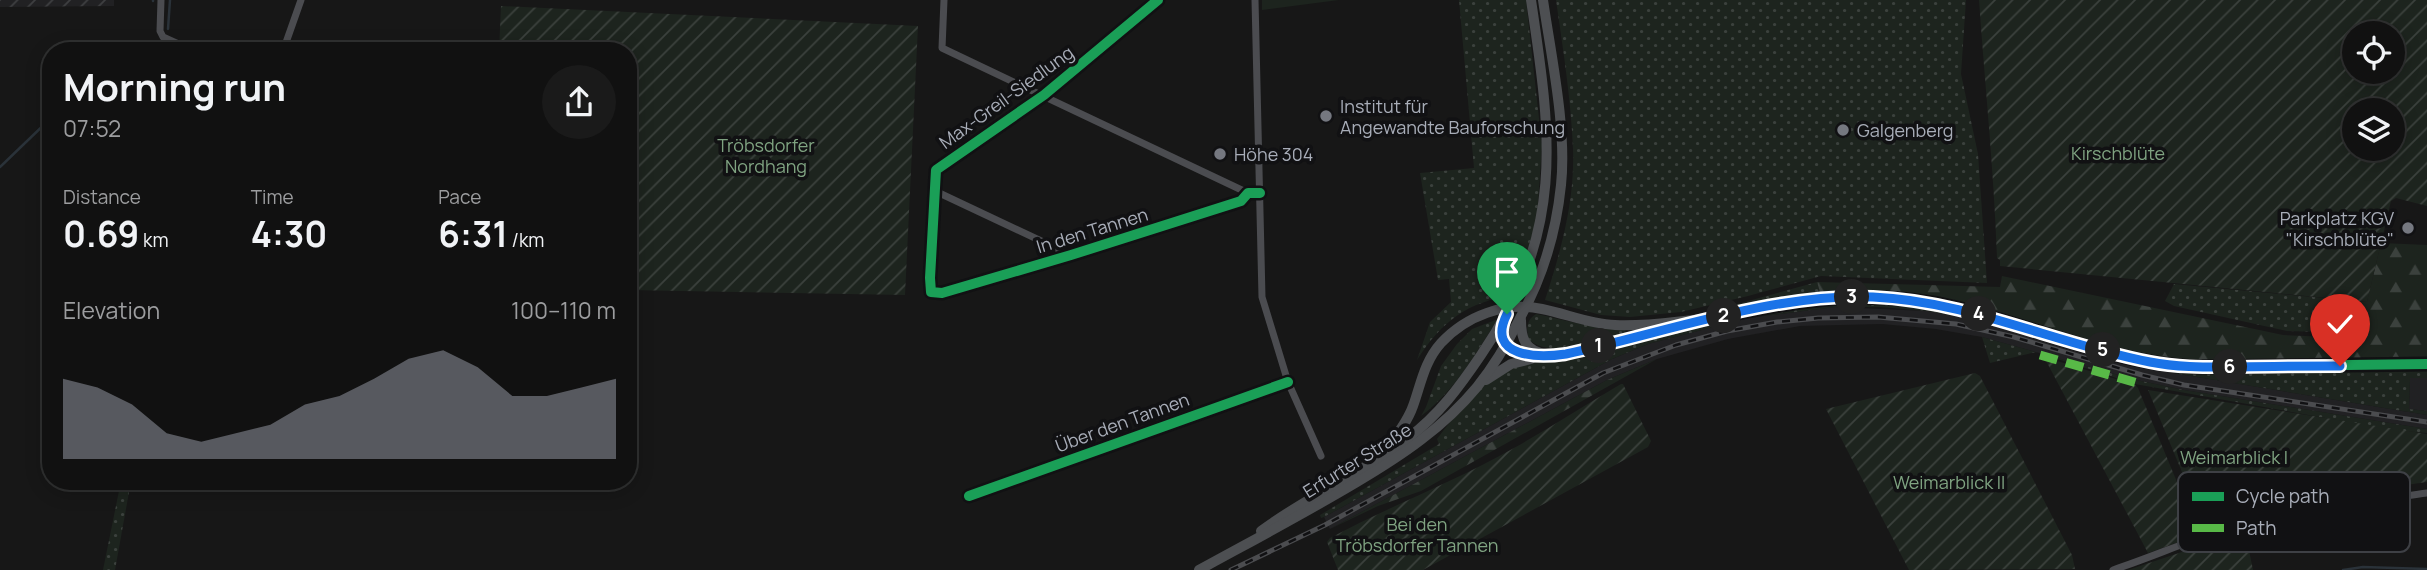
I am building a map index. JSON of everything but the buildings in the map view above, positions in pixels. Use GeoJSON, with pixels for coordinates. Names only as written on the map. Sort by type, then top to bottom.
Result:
{"type":"FeatureCollection","features":[{"type":"Feature","properties":{"kind":"main road","name":"Erfurter Straße"},"geometry":{"type":"LineString","coordinates":[[1242,546],[1289,510],[1408,438],[1440,410],[1459,388],[1516,298],[1534,248],[1546,189],[1548,136],[1531,0]]}},
{"type":"Feature","properties":{"kind":"main road"},"geometry":{"type":"LineString","coordinates":[[1478,386],[1507,343],[1539,282],[1547,258],[1561,184],[1562,147],[1543,0]]}},
{"type":"Feature","properties":{"kind":"main road"},"geometry":{"type":"LineString","coordinates":[[1380,457],[1408,417],[1430,358],[1452,332],[1474,318],[1505,309],[1531,308],[1615,326],[1715,318]]}},
{"type":"Feature","properties":{"kind":"main road"},"geometry":{"type":"LineString","coordinates":[[1521,316],[1524,342],[1539,353],[1551,356]]}},
{"type":"Feature","properties":{"kind":"main road"},"geometry":{"type":"LineString","coordinates":[[1478,386],[1511,364],[1581,351],[1715,318]]}},
{"type":"Feature","properties":{"kind":"main road"},"geometry":{"type":"LineString","coordinates":[[1502,324],[1507,343],[1526,356],[1551,356]]}},
{"type":"Feature","properties":{"kind":"main road","name":"Erfurter Straße"},"geometry":{"type":"LineString","coordinates":[[1199,570],[1300,516],[1393,461],[1433,431],[1478,386]]}},
{"type":"Feature","properties":{"kind":"street"},"geometry":{"type":"LineString","coordinates":[[161,0],[160,31],[163,37],[174,42]]}},
{"type":"Feature","properties":{"kind":"street"},"geometry":{"type":"LineString","coordinates":[[286,42],[301,0]]}},
{"type":"Feature","properties":{"kind":"street","name":"Max-Greil-Siedlung"},"geometry":{"type":"LineString","coordinates":[[944,0],[942,48],[1248,193]]}},
{"type":"Feature","properties":{"kind":"street","name":"Max-Greil-Siedlung"},"geometry":{"type":"LineString","coordinates":[[931,292],[936,170],[1044,95],[1158,0]]}},
{"type":"Feature","properties":{"kind":"street"},"geometry":{"type":"LineString","coordinates":[[1255,0],[1262,297],[1288,382],[1321,456]]}},
{"type":"Feature","properties":{"kind":"street"},"geometry":{"type":"LineString","coordinates":[[935,191],[1071,255]]}},
{"type":"Feature","properties":{"kind":"street","name":"In den Tannen"},"geometry":{"type":"LineString","coordinates":[[931,292],[942,293],[1071,255],[1241,201],[1248,193],[1260,193]]}},
{"type":"Feature","properties":{"kind":"street"},"geometry":{"type":"LineString","coordinates":[[1715,318],[1818,298],[1888,298],[1951,307],[2162,365],[2196,367],[2427,364]]}},
{"type":"Feature","properties":{"kind":"street","name":"Über den Tannen"},"geometry":{"type":"LineString","coordinates":[[968,496],[1288,382]]}},
{"type":"Feature","properties":{"kind":"street"},"geometry":{"type":"LineString","coordinates":[[2113,570],[2178,546]]}},
{"type":"Feature","properties":{"kind":"shaded area"},"geometry":{"type":"Polygon","coordinates":[[[0,0],[114,0],[114,6],[0,7],[0,0]]]}},
{"type":"Feature","properties":{"kind":"shaded area"},"geometry":{"type":"Polygon","coordinates":[[[1835,307],[1927,311],[1973,319],[2143,368],[2427,415],[2427,429],[2184,390],[2136,380],[1982,337],[1936,329],[1882,324],[1800,326],[1728,339],[1657,359],[1607,380],[1330,529],[1324,517],[1612,359],[1648,344],[1748,318],[1835,307]]]}},
{"type":"Feature","properties":{"kind":"shaded area"},"geometry":{"type":"Polygon","coordinates":[[[2410,378],[2427,378],[2427,411],[2409,409],[2410,378]]]}},
{"type":"Feature","properties":{"kind":"green space"},"geometry":{"type":"Polygon","coordinates":[[[1262,0],[1339,0],[1262,10],[1262,0]]]}},
{"type":"Feature","properties":{"kind":"green space"},"geometry":{"type":"Polygon","coordinates":[[[1459,0],[1526,0],[1542,146],[1537,218],[1514,295],[1469,308],[1457,316],[1436,334],[1417,360],[1430,322],[1451,302],[1449,279],[1438,280],[1420,173],[1474,168],[1459,0]]]}},
{"type":"Feature","properties":{"kind":"green space"},"geometry":{"type":"Polygon","coordinates":[[[1556,0],[1966,0],[1961,74],[1978,154],[1987,283],[1821,276],[1681,312],[1630,317],[1601,315],[1545,300],[1566,226],[1573,168],[1570,112],[1556,0]]]}},
{"type":"Feature","properties":{"kind":"green space","name":"Kirschblüte"},"geometry":{"type":"Polygon","coordinates":[[[1979,0],[2427,0],[2427,206],[2396,198],[2391,201],[2367,302],[2000,266],[2000,260],[1997,258],[1979,0]]]}},
{"type":"Feature","properties":{"kind":"green space","name":"Tröbsdorfer Nordhang"},"geometry":{"type":"Polygon","coordinates":[[[501,6],[918,26],[905,295],[637,290],[637,42],[499,42],[501,6]]]}},
{"type":"Feature","properties":{"kind":"green space"},"geometry":{"type":"Polygon","coordinates":[[[2381,243],[2427,245],[2427,360],[2182,362],[2093,344],[1948,301],[1900,294],[1820,292],[1817,282],[2000,287],[2002,276],[2283,335],[2353,338],[2355,301],[2367,302],[2381,243]]]}},
{"type":"Feature","properties":{"kind":"green space"},"geometry":{"type":"Polygon","coordinates":[[[1817,282],[1820,292],[1712,311],[1817,282]]]}},
{"type":"Feature","properties":{"kind":"green space"},"geometry":{"type":"Polygon","coordinates":[[[2174,284],[2355,301],[2354,333],[2287,331],[2174,306],[2165,301],[2174,284]]]}},
{"type":"Feature","properties":{"kind":"green space"},"geometry":{"type":"Polygon","coordinates":[[[1846,301],[1900,303],[1948,311],[2134,363],[2176,370],[2427,368],[2427,378],[2410,378],[2409,409],[2427,411],[2427,415],[2143,368],[1973,319],[1881,307],[1835,307],[1748,318],[1648,344],[1612,359],[1321,518],[1320,515],[1439,444],[1437,439],[1468,402],[1486,384],[1512,367],[1571,358],[1756,312],[1846,301]]]}},
{"type":"Feature","properties":{"kind":"green space"},"geometry":{"type":"Polygon","coordinates":[[[1536,314],[1591,326],[1625,329],[1626,335],[1576,346],[1550,348],[1529,340],[1528,325],[1536,314]]]}},
{"type":"Feature","properties":{"kind":"green space"},"geometry":{"type":"Polygon","coordinates":[[[1498,319],[1454,384],[1421,416],[1441,366],[1457,344],[1472,329],[1498,319]]]}},
{"type":"Feature","properties":{"kind":"green space"},"geometry":{"type":"Polygon","coordinates":[[[1982,337],[2036,352],[1990,363],[1982,337]]]}},
{"type":"Feature","properties":{"kind":"green space"},"geometry":{"type":"Polygon","coordinates":[[[2038,353],[2184,390],[2427,429],[2427,433],[2393,430],[2135,384],[2038,353]]]}},
{"type":"Feature","properties":{"kind":"green space"},"geometry":{"type":"Polygon","coordinates":[[[2044,357],[2138,388],[2178,484],[2178,542],[2148,553],[2044,357]]]}},
{"type":"Feature","properties":{"kind":"green space"},"geometry":{"type":"Polygon","coordinates":[[[1657,359],[1421,491],[1378,506],[1330,529],[1607,380],[1657,359]]]}},
{"type":"Feature","properties":{"kind":"green space","name":"Weimarblick II"},"geometry":{"type":"Polygon","coordinates":[[[1975,373],[1980,376],[2072,555],[2075,569],[1909,570],[1826,409],[1975,373]]]}},
{"type":"Feature","properties":{"kind":"green space","name":"Bei den Tröbsdorfer Tannen"},"geometry":{"type":"Polygon","coordinates":[[[1621,384],[1651,441],[1648,447],[1423,570],[1338,570],[1327,542],[1330,538],[1491,460],[1621,384]]]}},
{"type":"Feature","properties":{"kind":"green space","name":"Weimarblick I"},"geometry":{"type":"Polygon","coordinates":[[[2148,390],[2427,434],[2427,482],[2410,484],[2410,472],[2182,472],[2148,390]]]}},
{"type":"Feature","properties":{"kind":"green space"},"geometry":{"type":"Polygon","coordinates":[[[119,490],[129,490],[115,570],[103,570],[119,490]]]}},
{"type":"Feature","properties":{"kind":"green space"},"geometry":{"type":"Polygon","coordinates":[[[2182,552],[2249,552],[2253,570],[2128,570],[2182,552]]]}},
{"type":"Feature","properties":{"kind":"waterway"},"geometry":{"type":"LineString","coordinates":[[168,29],[170,0]]}},
{"type":"Feature","properties":{"kind":"waterway"},"geometry":{"type":"LineString","coordinates":[[0,167],[42,127]]}},
{"type":"Feature","properties":{"kind":"waterway"},"geometry":{"type":"LineString","coordinates":[[2343,570],[2363,567],[2427,569]]}},
{"type":"Feature","properties":{"kind":"railway"},"geometry":{"type":"LineString","coordinates":[[1231,570],[1325,525],[1603,373],[1676,345],[1727,331],[1777,322],[1878,317],[1956,324],[2014,337],[2184,385],[2427,422]]}},
{"type":"Feature","properties":{"kind":"marked path"},"geometry":{"type":"LineString","coordinates":[[2040,355],[2141,384]]}},
{"type":"Feature","properties":{"kind":"cycle path"},"geometry":{"type":"LineString","coordinates":[[1158,0],[1044,95],[936,170],[931,292],[942,293],[1071,255],[1241,201],[1248,193],[1260,193]]}},
{"type":"Feature","properties":{"kind":"cycle path"},"geometry":{"type":"LineString","coordinates":[[1715,318],[1804,302],[1863,297],[1893,298],[1953,307],[2104,352],[2165,364],[2196,367],[2427,364]]}},
{"type":"Feature","properties":{"kind":"cycle path"},"geometry":{"type":"LineString","coordinates":[[969,496],[1288,382]]}},
{"type":"Feature","properties":{"kind":"place","name":"Institut für Angewandte Bauforschung"},"geometry":{"type":"Point","coordinates":[1326,116]}},
{"type":"Feature","properties":{"kind":"place","name":"Galgenberg"},"geometry":{"type":"Point","coordinates":[1843,130]}},
{"type":"Feature","properties":{"kind":"place","name":"Höhe 304"},"geometry":{"type":"Point","coordinates":[1220,154]}},
{"type":"Feature","properties":{"kind":"place","name":"Parkplatz KGV \"Kirschblüte\""},"geometry":{"type":"Point","coordinates":[2408,228]}},
{"type":"Feature","properties":{"kind":"route"},"geometry":{"type":"LineString","coordinates":[[1507,314],[1502,324],[1505,340],[1511,348],[1532,357],[1566,354],[1779,304],[1818,298],[1855,297],[1910,300],[1951,307],[2162,365],[2340,366]]}}]}
